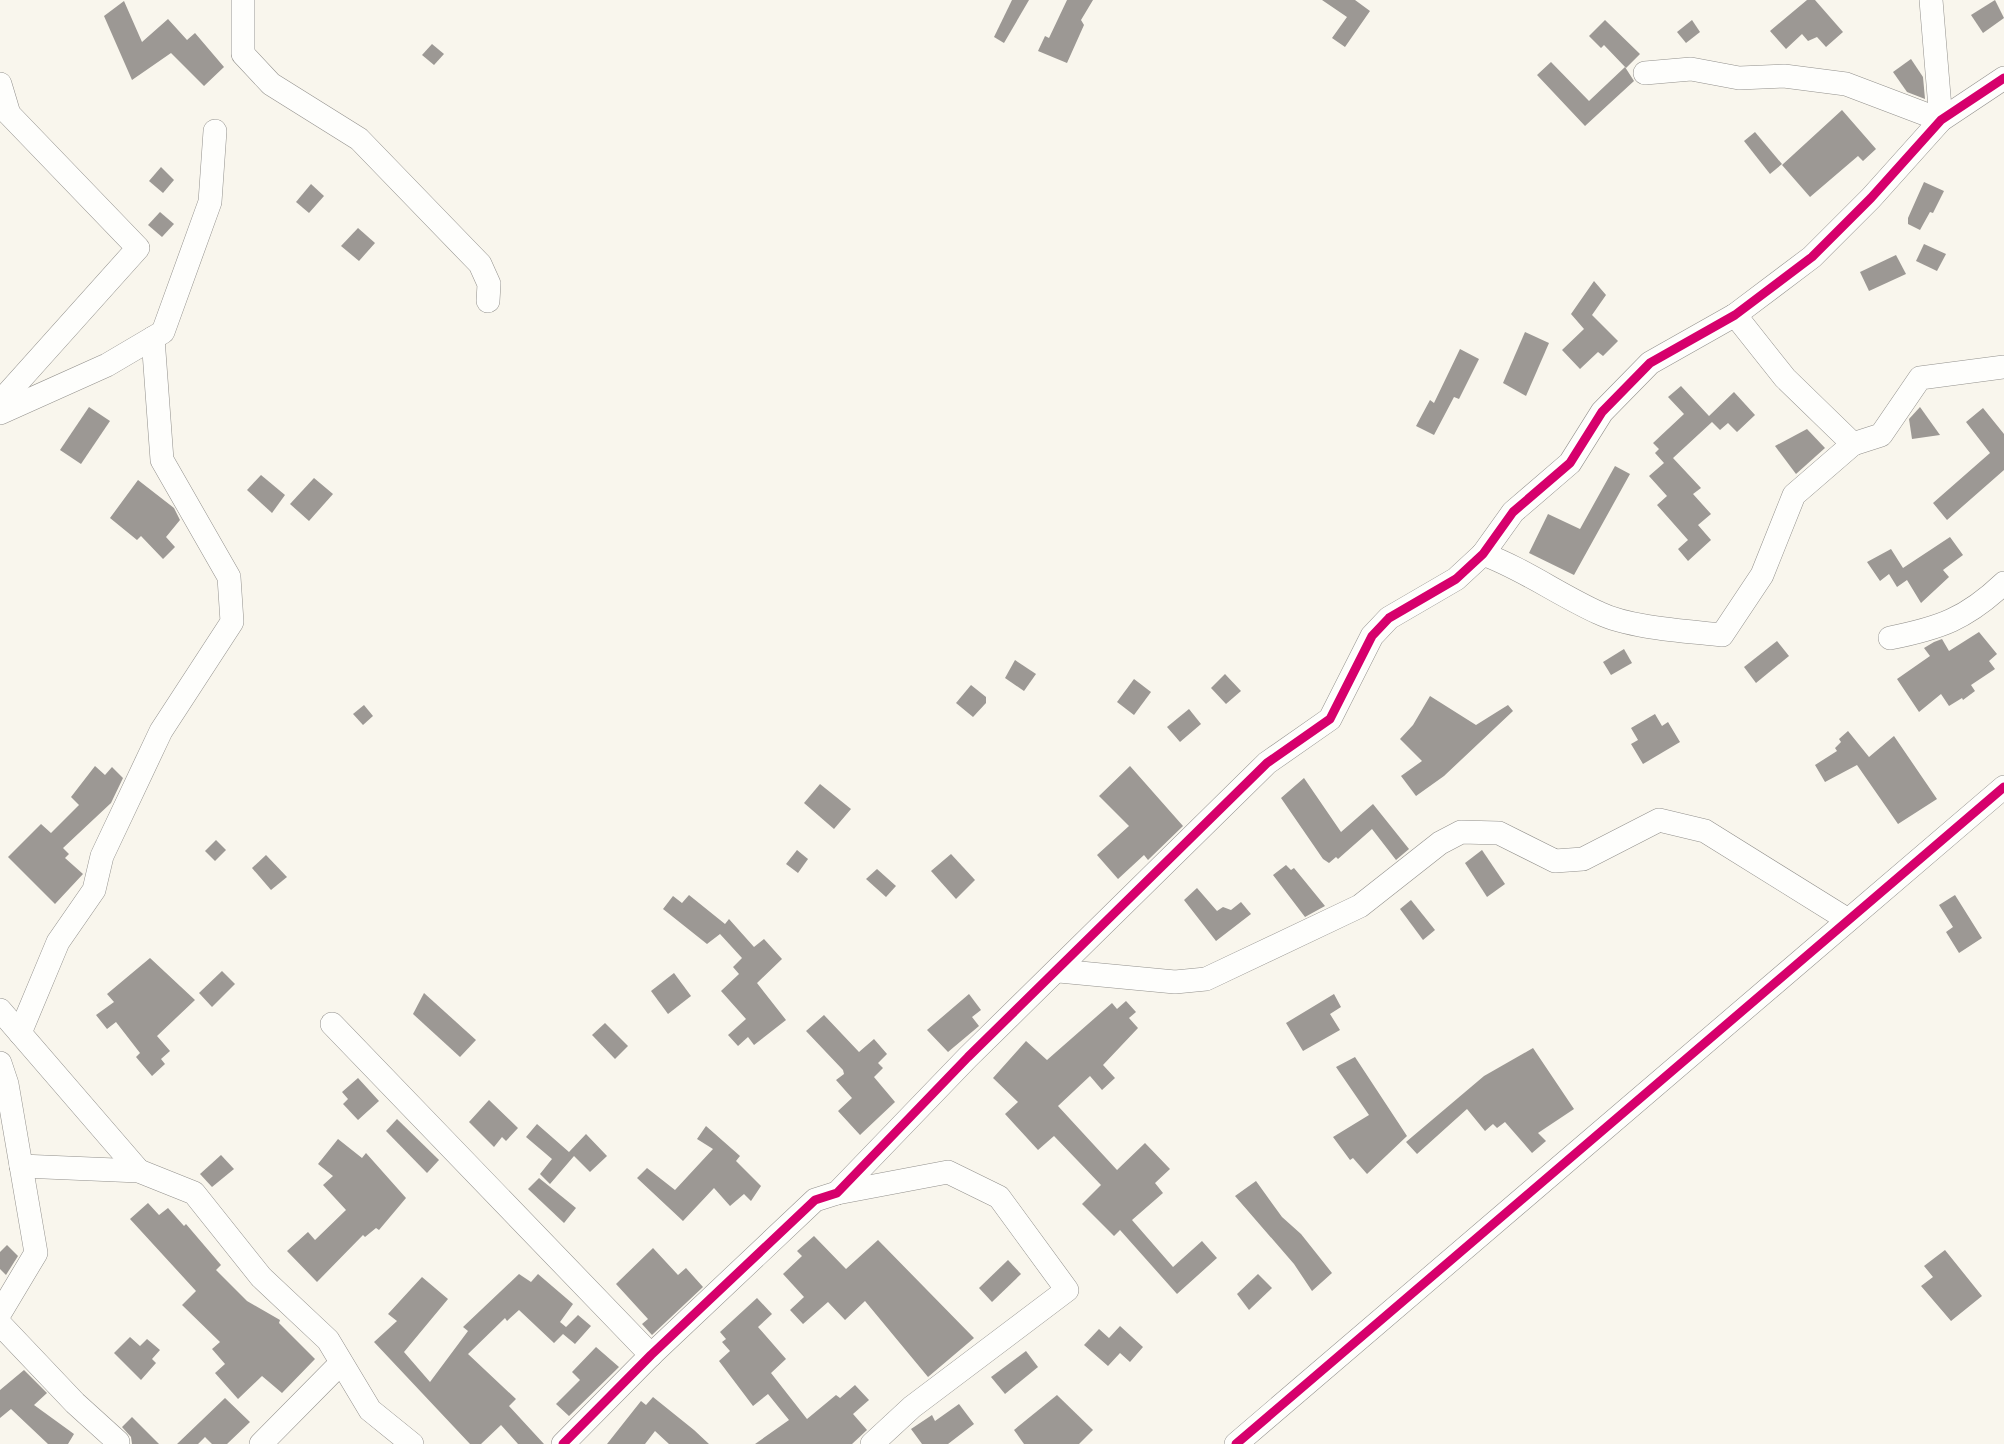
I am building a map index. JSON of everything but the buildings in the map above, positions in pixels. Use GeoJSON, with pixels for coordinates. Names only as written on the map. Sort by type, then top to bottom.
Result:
{"type":"FeatureCollection","features":[{"type":"Feature","properties":{"kind":"street"},"geometry":{"type":"LineString","coordinates":[[1931,0],[1941,120]]}},
{"type":"Feature","properties":{"kind":"street"},"geometry":{"type":"LineString","coordinates":[[245,7],[243,54],[271,84],[359,139],[480,264],[489,284],[488,302]]}},
{"type":"Feature","properties":{"kind":"street"},"geometry":{"type":"LineString","coordinates":[[1644,73],[1691,69],[1739,78],[1784,76],[1846,85],[1941,120]]}},
{"type":"Feature","properties":{"kind":"street"},"geometry":{"type":"LineString","coordinates":[[837,1193],[968,1057],[1059,971],[1267,763],[1330,719],[1372,636],[1389,618],[1456,579],[1483,554],[1513,512],[1570,463],[1602,412],[1650,363],[1735,315],[1812,257],[1941,120],[2004,78]]}},
{"type":"Feature","properties":{"kind":"street"},"geometry":{"type":"LineString","coordinates":[[0,84],[5,116],[138,248],[4,389]]}},
{"type":"Feature","properties":{"kind":"street"},"geometry":{"type":"LineString","coordinates":[[0,412],[107,365],[163,332],[210,202],[215,131]]}},
{"type":"Feature","properties":{"kind":"street"},"geometry":{"type":"LineString","coordinates":[[1735,315],[1785,378],[1853,444]]}},
{"type":"Feature","properties":{"kind":"street"},"geometry":{"type":"LineString","coordinates":[[20,1033],[58,942],[94,890],[102,856],[161,731],[232,622],[229,577],[162,460],[153,338]]}},
{"type":"Feature","properties":{"kind":"street"},"geometry":{"type":"LineString","coordinates":[[1483,554],[1519,567],[1601,615],[1663,628],[1722,635],[1762,575],[1794,495],[1853,444],[1881,435],[1920,378],[2004,367]]}},
{"type":"Feature","properties":{"kind":"street"},"geometry":{"type":"LineString","coordinates":[[1889,638],[1935,629],[1980,605],[2004,583]]}},
{"type":"Feature","properties":{"kind":"street"},"geometry":{"type":"LineString","coordinates":[[1236,1444],[2004,788]]}},
{"type":"Feature","properties":{"kind":"street"},"geometry":{"type":"LineString","coordinates":[[1059,971],[1175,982],[1206,979],[1360,906],[1440,843],[1461,832],[1499,833],[1555,861],[1583,859],[1659,820],[1705,831],[1848,920]]}},
{"type":"Feature","properties":{"kind":"street"},"geometry":{"type":"LineString","coordinates":[[0,1010],[139,1171]]}},
{"type":"Feature","properties":{"kind":"street"},"geometry":{"type":"LineString","coordinates":[[332,1024],[651,1355]]}},
{"type":"Feature","properties":{"kind":"street"},"geometry":{"type":"LineString","coordinates":[[0,1063],[7,1084],[36,1253],[0,1313]]}},
{"type":"Feature","properties":{"kind":"street"},"geometry":{"type":"LineString","coordinates":[[21,1166],[139,1171],[194,1193],[261,1277],[328,1339],[340,1364],[370,1410],[412,1444]]}},
{"type":"Feature","properties":{"kind":"street"},"geometry":{"type":"LineString","coordinates":[[563,1444],[651,1355],[815,1200],[837,1193],[948,1172],[999,1197],[1067,1290],[912,1407],[872,1444]]}},
{"type":"Feature","properties":{"kind":"street"},"geometry":{"type":"LineString","coordinates":[[0,1324],[75,1403],[118,1442]]}},
{"type":"Feature","properties":{"kind":"street"},"geometry":{"type":"LineString","coordinates":[[261,1444],[340,1364]]}},
{"type":"Feature","properties":{"kind":"cycle path"},"geometry":{"type":"LineString","coordinates":[[563,1444],[651,1355],[815,1200],[837,1193],[968,1057],[1267,763],[1330,719],[1372,636],[1389,618],[1456,579],[1483,554],[1513,512],[1570,463],[1602,412],[1650,363],[1735,315],[1812,257],[1871,198],[1941,120],[2004,78]]}},
{"type":"Feature","properties":{"kind":"cycle path"},"geometry":{"type":"LineString","coordinates":[[1236,1444],[2004,787]]}}]}
